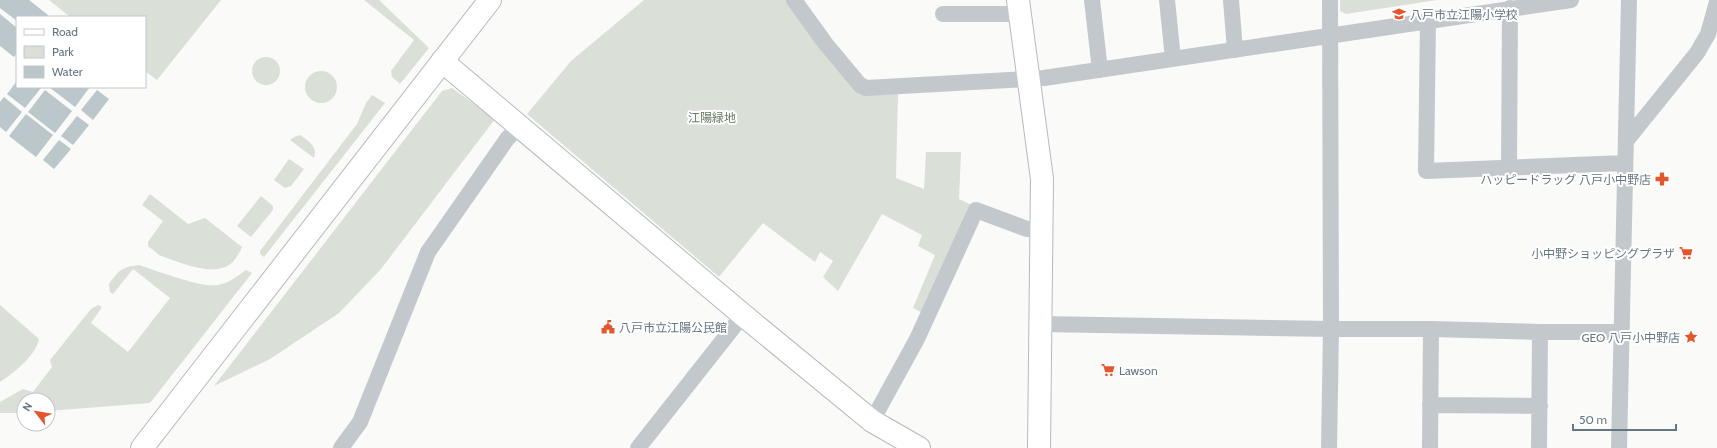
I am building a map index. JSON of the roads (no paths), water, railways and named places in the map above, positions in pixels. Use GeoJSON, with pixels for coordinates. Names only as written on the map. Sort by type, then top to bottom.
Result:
{"type":"FeatureCollection","features":[{"type":"Feature","properties":{"kind":"street"},"geometry":{"type":"LineString","coordinates":[[142,448],[490,0]]}},
{"type":"Feature","properties":{"kind":"street"},"geometry":{"type":"LineString","coordinates":[[794,0],[825,43],[860,85],[866,88],[1030,80],[1235,50],[1330,34],[1571,0]]}},
{"type":"Feature","properties":{"kind":"street"},"geometry":{"type":"LineString","coordinates":[[1092,0],[1100,70]]}},
{"type":"Feature","properties":{"kind":"street"},"geometry":{"type":"LineString","coordinates":[[1167,0],[1173,59]]}},
{"type":"Feature","properties":{"kind":"street"},"geometry":{"type":"LineString","coordinates":[[1231,0],[1235,50]]}},
{"type":"Feature","properties":{"kind":"street"},"geometry":{"type":"LineString","coordinates":[[1329,448],[1331,329],[1330,0]]}},
{"type":"Feature","properties":{"kind":"street"},"geometry":{"type":"LineString","coordinates":[[1619,448],[1629,0]]}},
{"type":"Feature","properties":{"kind":"street"},"geometry":{"type":"LineString","coordinates":[[1626,141],[1696,53],[1708,34],[1717,2]]}},
{"type":"Feature","properties":{"kind":"street"},"geometry":{"type":"LineString","coordinates":[[943,14],[1019,7],[1030,80],[1042,179],[1039,448]]}},
{"type":"Feature","properties":{"kind":"street"},"geometry":{"type":"LineString","coordinates":[[1509,168],[1510,8]]}},
{"type":"Feature","properties":{"kind":"street"},"geometry":{"type":"LineString","coordinates":[[1428,20],[1426,171],[1625,163]]}},
{"type":"Feature","properties":{"kind":"street"},"geometry":{"type":"LineString","coordinates":[[442,61],[872,421],[919,448]]}},
{"type":"Feature","properties":{"kind":"street"},"geometry":{"type":"LineString","coordinates":[[341,448],[360,422],[428,252],[508,139],[519,126]]}},
{"type":"Feature","properties":{"kind":"street"},"geometry":{"type":"LineString","coordinates":[[872,421],[917,339],[976,210],[1027,229],[1042,230]]}},
{"type":"Feature","properties":{"kind":"street"},"geometry":{"type":"LineString","coordinates":[[638,448],[743,314]]}},
{"type":"Feature","properties":{"kind":"street"},"geometry":{"type":"LineString","coordinates":[[1041,324],[1621,332]]}},
{"type":"Feature","properties":{"kind":"street"},"geometry":{"type":"LineString","coordinates":[[1430,448],[1431,329]]}},
{"type":"Feature","properties":{"kind":"street"},"geometry":{"type":"LineString","coordinates":[[1539,448],[1540,332]]}},
{"type":"Feature","properties":{"kind":"street"},"geometry":{"type":"LineString","coordinates":[[1430,405],[1540,406]]}},
{"type":"Feature","properties":{"kind":"water"},"geometry":{"type":"Polygon","coordinates":[[[0,0],[29,0],[48,15],[16,16],[16,20],[0,8],[0,0]]]}},
{"type":"Feature","properties":{"kind":"water"},"geometry":{"type":"Polygon","coordinates":[[[0,14],[16,27],[16,54],[14,57],[0,46],[0,14]]]}},
{"type":"Feature","properties":{"kind":"water"},"geometry":{"type":"Polygon","coordinates":[[[16,82],[16,88],[41,88],[25,108],[7,94],[16,82]]]}},
{"type":"Feature","properties":{"kind":"water"},"geometry":{"type":"Polygon","coordinates":[[[50,88],[89,88],[75,107],[50,88]]]}},
{"type":"Feature","properties":{"kind":"water"},"geometry":{"type":"Polygon","coordinates":[[[45,90],[72,111],[55,133],[28,112],[45,90]]]}},
{"type":"Feature","properties":{"kind":"water"},"geometry":{"type":"Polygon","coordinates":[[[97,90],[109,99],[93,120],[81,110],[97,90]]]}},
{"type":"Feature","properties":{"kind":"water"},"geometry":{"type":"Polygon","coordinates":[[[4,97],[22,112],[6,132],[0,127],[0,102],[4,97]]]}},
{"type":"Feature","properties":{"kind":"water"},"geometry":{"type":"Polygon","coordinates":[[[26,114],[53,135],[36,157],[9,136],[26,114]]]}},
{"type":"Feature","properties":{"kind":"water"},"geometry":{"type":"Polygon","coordinates":[[[77,116],[89,125],[73,145],[61,136],[77,116]]]}},
{"type":"Feature","properties":{"kind":"water"},"geometry":{"type":"Polygon","coordinates":[[[59,140],[71,149],[54,169],[43,160],[59,140]]]}},
{"type":"Feature","properties":{"kind":"place","name":"八戸市立江陽小学校"},"geometry":{"type":"Point","coordinates":[1399,14]}},
{"type":"Feature","properties":{"kind":"place","name":"ハッピードラッグ 八戸小中野店"},"geometry":{"type":"Point","coordinates":[1662,179]}},
{"type":"Feature","properties":{"kind":"place","name":"小中野ショッピングプラザ"},"geometry":{"type":"Point","coordinates":[1686,253]}},
{"type":"Feature","properties":{"kind":"place","name":"八戸市立江陽公民館"},"geometry":{"type":"Point","coordinates":[608,327]}},
{"type":"Feature","properties":{"kind":"place","name":"GEO 八戸小中野店"},"geometry":{"type":"Point","coordinates":[1691,337]}},
{"type":"Feature","properties":{"kind":"place","name":"Lawson"},"geometry":{"type":"Point","coordinates":[1108,370]}},
{"type":"Feature","properties":{"kind":"park label","name":"江陽緑地"},"geometry":{"type":"Point","coordinates":[712,117]}}]}
